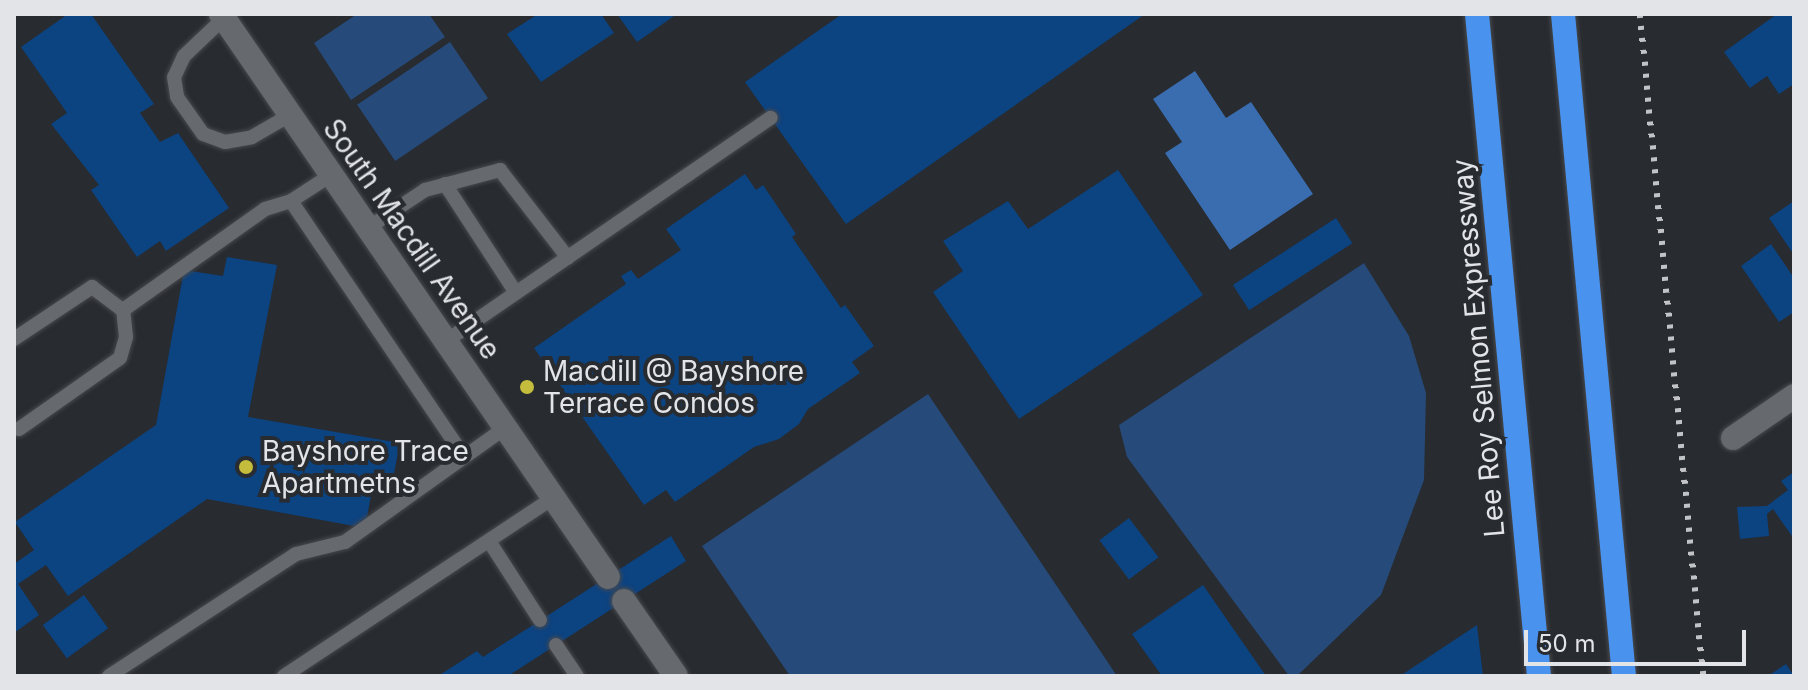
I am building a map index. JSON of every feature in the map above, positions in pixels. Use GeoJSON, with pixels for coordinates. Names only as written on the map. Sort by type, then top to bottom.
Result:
{"type":"FeatureCollection","features":[{"type":"Feature","properties":{"kind":"highway","name":"Lee Roy Selmon Expressway"},"geometry":{"type":"LineString","coordinates":[[1477,14],[1539,676]]}},
{"type":"Feature","properties":{"kind":"highway"},"geometry":{"type":"LineString","coordinates":[[1563,14],[1624,676]]}},
{"type":"Feature","properties":{"kind":"street","name":"South Macdill Avenue"},"geometry":{"type":"LineString","coordinates":[[222,16],[608,577]]}},
{"type":"Feature","properties":{"kind":"street"},"geometry":{"type":"LineString","coordinates":[[1733,438],[1794,396]]}},
{"type":"Feature","properties":{"kind":"street"},"geometry":{"type":"LineString","coordinates":[[624,601],[676,676]]}},
{"type":"Feature","properties":{"kind":"lane"},"geometry":{"type":"LineString","coordinates":[[222,16],[184,56],[174,77],[177,97],[203,134],[225,142],[252,137],[290,115]]}},
{"type":"Feature","properties":{"kind":"lane"},"geometry":{"type":"LineString","coordinates":[[446,341],[771,118]]}},
{"type":"Feature","properties":{"kind":"lane"},"geometry":{"type":"LineString","coordinates":[[368,228],[425,190],[500,170],[568,258]]}},
{"type":"Feature","properties":{"kind":"lane"},"geometry":{"type":"LineString","coordinates":[[123,310],[265,209],[291,201],[331,175]]}},
{"type":"Feature","properties":{"kind":"lane"},"geometry":{"type":"LineString","coordinates":[[445,184],[516,293]]}},
{"type":"Feature","properties":{"kind":"lane"},"geometry":{"type":"LineString","coordinates":[[291,201],[464,457]]}},
{"type":"Feature","properties":{"kind":"lane"},"geometry":{"type":"LineString","coordinates":[[14,339],[92,287],[123,310],[126,337],[120,358],[19,429]]}},
{"type":"Feature","properties":{"kind":"lane"},"geometry":{"type":"LineString","coordinates":[[109,676],[296,554],[345,542],[505,428]]}},
{"type":"Feature","properties":{"kind":"lane"},"geometry":{"type":"LineString","coordinates":[[284,676],[553,498]]}},
{"type":"Feature","properties":{"kind":"lane"},"geometry":{"type":"LineString","coordinates":[[489,541],[540,620]]}},
{"type":"Feature","properties":{"kind":"lane"},"geometry":{"type":"LineString","coordinates":[[556,645],[577,676]]}},
{"type":"Feature","properties":{"kind":"shaded area"},"geometry":{"type":"Polygon","coordinates":[[[357,14],[429,14],[445,37],[351,100],[314,43],[357,14]]]}},
{"type":"Feature","properties":{"kind":"shaded area"},"geometry":{"type":"Polygon","coordinates":[[[450,42],[488,98],[395,161],[357,105],[450,42]]]}},
{"type":"Feature","properties":{"kind":"shaded area"},"geometry":{"type":"Polygon","coordinates":[[[1195,71],[1226,118],[1251,102],[1313,194],[1230,250],[1165,153],[1182,142],[1153,99],[1195,71]]]}},
{"type":"Feature","properties":{"kind":"shaded area"},"geometry":{"type":"Polygon","coordinates":[[[1364,263],[1409,336],[1426,393],[1424,480],[1381,595],[1297,676],[1289,676],[1127,457],[1119,425],[1364,263]]]}},
{"type":"Feature","properties":{"kind":"shaded area"},"geometry":{"type":"Polygon","coordinates":[[[928,394],[1117,676],[790,676],[702,546],[928,394]]]}},
{"type":"Feature","properties":{"kind":"building"},"geometry":{"type":"Polygon","coordinates":[[[68,14],[91,14],[154,104],[140,113],[160,142],[178,133],[229,208],[166,251],[160,241],[137,257],[91,190],[99,185],[51,124],[67,113],[21,47],[68,14]]]}},
{"type":"Feature","properties":{"kind":"building"},"geometry":{"type":"Polygon","coordinates":[[[538,14],[601,14],[614,33],[541,82],[507,34],[538,14]]]}},
{"type":"Feature","properties":{"kind":"building"},"geometry":{"type":"Polygon","coordinates":[[[617,14],[677,14],[637,42],[617,14]]]}},
{"type":"Feature","properties":{"kind":"building"},"geometry":{"type":"Polygon","coordinates":[[[842,14],[1145,14],[846,224],[745,82],[842,14]]]}},
{"type":"Feature","properties":{"kind":"building"},"geometry":{"type":"Polygon","coordinates":[[[1777,14],[1794,14],[1794,84],[1779,94],[1767,76],[1750,88],[1724,52],[1777,14]]]}},
{"type":"Feature","properties":{"kind":"building"},"geometry":{"type":"Polygon","coordinates":[[[1118,170],[1203,295],[1019,419],[933,292],[963,271],[943,241],[1008,201],[1028,229],[1118,170]]]}},
{"type":"Feature","properties":{"kind":"building"},"geometry":{"type":"Polygon","coordinates":[[[745,174],[756,190],[763,185],[796,234],[792,237],[841,308],[845,305],[874,346],[852,362],[860,373],[808,409],[799,424],[779,439],[754,447],[675,502],[666,490],[644,505],[534,348],[626,284],[621,276],[631,270],[638,279],[681,250],[666,229],[745,174]]]}},
{"type":"Feature","properties":{"kind":"building"},"geometry":{"type":"Polygon","coordinates":[[[1794,201],[1794,255],[1769,218],[1794,201]]]}},
{"type":"Feature","properties":{"kind":"building"},"geometry":{"type":"Polygon","coordinates":[[[1336,218],[1352,243],[1249,310],[1233,285],[1336,218]]]}},
{"type":"Feature","properties":{"kind":"building"},"geometry":{"type":"Polygon","coordinates":[[[1771,244],[1794,278],[1794,312],[1779,322],[1741,266],[1771,244]]]}},
{"type":"Feature","properties":{"kind":"building","name":"Bayshore Trace Apartmetns"},"geometry":{"type":"Polygon","coordinates":[[[227,257],[277,265],[248,417],[400,443],[390,493],[372,490],[365,528],[207,499],[68,596],[46,565],[18,584],[39,615],[14,633],[14,564],[34,550],[15,522],[156,425],[184,270],[223,276],[227,257]]]}},
{"type":"Feature","properties":{"kind":"building"},"geometry":{"type":"Polygon","coordinates":[[[1794,472],[1794,539],[1773,509],[1767,514],[1769,536],[1740,539],[1737,507],[1767,506],[1788,490],[1781,481],[1794,472]]]}},
{"type":"Feature","properties":{"kind":"building"},"geometry":{"type":"Polygon","coordinates":[[[1129,518],[1158,557],[1129,579],[1099,540],[1129,518]]]}},
{"type":"Feature","properties":{"kind":"building"},"geometry":{"type":"Polygon","coordinates":[[[671,536],[686,561],[508,676],[438,676],[477,651],[483,657],[671,536]]]}},
{"type":"Feature","properties":{"kind":"building"},"geometry":{"type":"Polygon","coordinates":[[[1203,585],[1266,676],[1162,676],[1132,634],[1203,585]]]}},
{"type":"Feature","properties":{"kind":"building"},"geometry":{"type":"Polygon","coordinates":[[[84,595],[108,628],[67,658],[43,625],[84,595]]]}},
{"type":"Feature","properties":{"kind":"building"},"geometry":{"type":"Polygon","coordinates":[[[1477,625],[1483,676],[1400,676],[1477,625]]]}},
{"type":"Feature","properties":{"kind":"building"},"geometry":{"type":"Polygon","coordinates":[[[1786,664],[1794,676],[1768,676],[1786,664]]]}},
{"type":"Feature","properties":{"kind":"railway"},"geometry":{"type":"LineString","coordinates":[[1640,14],[1703,676]]}},
{"type":"Feature","properties":{"kind":"place","name":"Macdill @ Bayshore Terrace Condos"},"geometry":{"type":"Point","coordinates":[527,387]}},
{"type":"Feature","properties":{"kind":"place","name":"Bayshore Trace Apartmetns"},"geometry":{"type":"Point","coordinates":[246,467]}}]}
